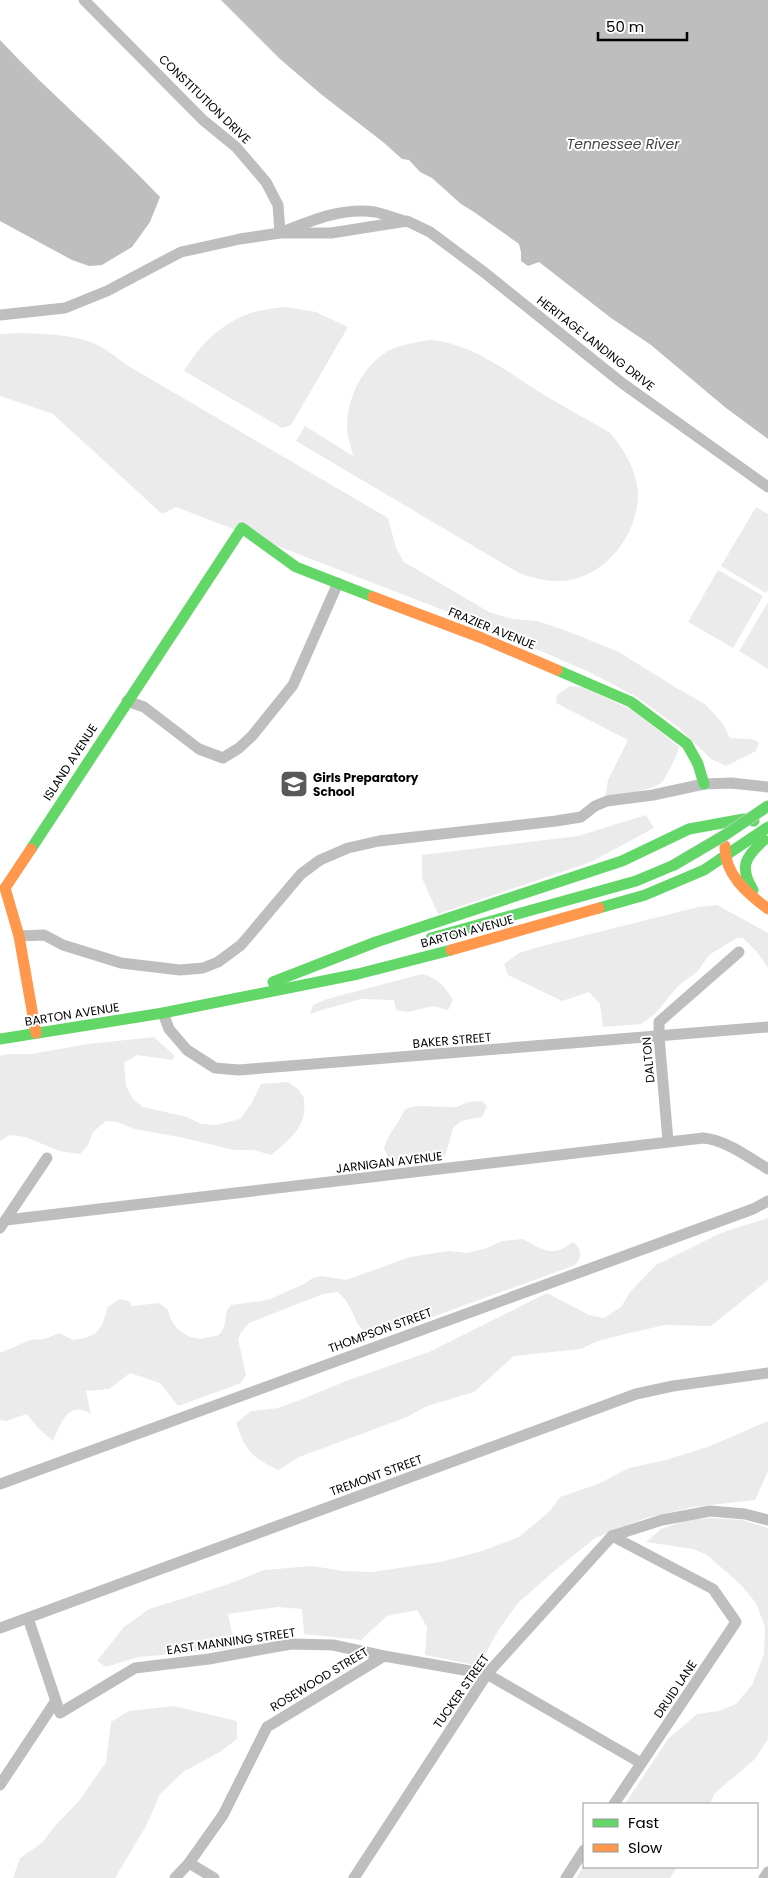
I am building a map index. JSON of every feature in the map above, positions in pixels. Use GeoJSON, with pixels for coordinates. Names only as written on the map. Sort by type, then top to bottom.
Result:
{"type":"FeatureCollection","features":[{"type":"Feature","properties":{"kind":"main road","name":"FRAZIER AVENUE"},"geometry":{"type":"LineString","coordinates":[[242,528],[296,567],[482,638],[631,702],[687,744],[698,764],[704,784]]}},
{"type":"Feature","properties":{"kind":"main road","name":"ISLAND AVENUE"},"geometry":{"type":"LineString","coordinates":[[36,1033],[18,936],[2,887],[242,528]]}},
{"type":"Feature","properties":{"kind":"main road","name":"BARTON AVENUE"},"geometry":{"type":"LineString","coordinates":[[423,940],[628,884],[674,864],[725,835],[768,806]]}},
{"type":"Feature","properties":{"kind":"main road"},"geometry":{"type":"LineString","coordinates":[[272,982],[376,942],[622,861],[689,829],[744,819],[768,822]]}},
{"type":"Feature","properties":{"kind":"main road","name":"BARTON AVENUE"},"geometry":{"type":"LineString","coordinates":[[0,1039],[163,1013],[358,974],[567,918],[645,895],[704,870],[768,828]]}},
{"type":"Feature","properties":{"kind":"main road"},"geometry":{"type":"LineString","coordinates":[[725,835],[725,858],[732,873],[768,909]]}},
{"type":"Feature","properties":{"kind":"main road"},"geometry":{"type":"LineString","coordinates":[[768,836],[750,854],[745,861],[744,869],[750,886],[768,909]]}},
{"type":"Feature","properties":{"kind":"main road","name":"BARTON AVENUE"},"geometry":{"type":"LineString","coordinates":[[207,1004],[272,982],[404,945]]}},
{"type":"Feature","properties":{"kind":"street","name":"CONSTITUTION DRIVE"},"geometry":{"type":"LineString","coordinates":[[84,0],[203,120],[236,147],[266,182],[278,205],[280,233]]}},
{"type":"Feature","properties":{"kind":"street","name":"HERITAGE LANDING DRIVE"},"geometry":{"type":"LineString","coordinates":[[280,233],[317,218],[348,212],[376,212],[407,221],[430,232],[622,383],[768,487]]}},
{"type":"Feature","properties":{"kind":"street","name":"HERITAGE LANDING DRIVE"},"geometry":{"type":"LineString","coordinates":[[0,315],[65,308],[107,291],[181,252],[240,239],[280,233],[331,233],[407,221]]}},
{"type":"Feature","properties":{"kind":"street"},"geometry":{"type":"LineString","coordinates":[[127,701],[144,707],[199,749],[223,758],[239,748],[252,736],[294,685],[338,583]]}},
{"type":"Feature","properties":{"kind":"street"},"geometry":{"type":"LineString","coordinates":[[18,936],[44,936],[63,946],[121,964],[180,970],[203,968],[218,962],[241,945],[301,874],[320,860],[348,848],[379,842],[581,817],[595,806],[607,801],[653,795],[704,784],[731,783],[768,787]]}},
{"type":"Feature","properties":{"kind":"street","name":"DALTON"},"geometry":{"type":"LineString","coordinates":[[668,1141],[659,1022],[739,952]]}},
{"type":"Feature","properties":{"kind":"street","name":"BAKER STREET"},"geometry":{"type":"LineString","coordinates":[[163,1013],[169,1029],[187,1050],[214,1068],[239,1070],[768,1027]]}},
{"type":"Feature","properties":{"kind":"street","name":"JARNIGAN AVENUE"},"geometry":{"type":"LineString","coordinates":[[3,1224],[668,1141],[712,1139],[768,1169]]}},
{"type":"Feature","properties":{"kind":"street"},"geometry":{"type":"LineString","coordinates":[[3,1224],[47,1158]]}},
{"type":"Feature","properties":{"kind":"street","name":"THOMPSON STREET"},"geometry":{"type":"LineString","coordinates":[[0,1484],[768,1201]]}},
{"type":"Feature","properties":{"kind":"street","name":"TREMONT STREET"},"geometry":{"type":"LineString","coordinates":[[0,1628],[636,1394],[673,1386],[768,1373]]}},
{"type":"Feature","properties":{"kind":"street"},"geometry":{"type":"LineString","coordinates":[[612,1536],[662,1520],[710,1511],[745,1514],[768,1520]]}},
{"type":"Feature","properties":{"kind":"street","name":"DRUID LANE"},"geometry":{"type":"LineString","coordinates":[[612,1536],[712,1589],[736,1622],[615,1803]]}},
{"type":"Feature","properties":{"kind":"street","name":"TUCKER STREET"},"geometry":{"type":"LineString","coordinates":[[354,1878],[487,1674],[612,1536]]}},
{"type":"Feature","properties":{"kind":"street"},"geometry":{"type":"LineString","coordinates":[[0,1785],[55,1702],[28,1618]]}},
{"type":"Feature","properties":{"kind":"street","name":"EAST MANNING STREET"},"geometry":{"type":"LineString","coordinates":[[55,1702],[60,1712],[135,1668],[209,1659],[292,1644],[333,1645],[487,1674],[642,1763]]}},
{"type":"Feature","properties":{"kind":"street","name":"ROSEWOOD STREET"},"geometry":{"type":"LineString","coordinates":[[175,1878],[189,1863],[223,1815],[267,1727],[384,1656]]}},
{"type":"Feature","properties":{"kind":"street"},"geometry":{"type":"LineString","coordinates":[[566,1878],[583,1852]]}},
{"type":"Feature","properties":{"kind":"street"},"geometry":{"type":"LineString","coordinates":[[189,1863],[214,1878]]}},
{"type":"Feature","properties":{"kind":"street"},"geometry":{"type":"LineString","coordinates":[[764,1878],[768,1872]]}},
{"type":"Feature","properties":{"kind":"shaded area"},"geometry":{"type":"Polygon","coordinates":[[[286,307],[316,312],[348,327],[291,425],[282,428],[184,371],[204,344],[230,323],[255,312],[286,307]]]}},
{"type":"Feature","properties":{"kind":"shaded area"},"geometry":{"type":"Polygon","coordinates":[[[22,333],[72,337],[88,341],[103,348],[125,364],[388,518],[396,548],[404,562],[489,612],[513,619],[537,621],[619,652],[705,704],[723,724],[730,738],[751,739],[759,742],[756,751],[726,766],[711,759],[678,727],[637,697],[589,672],[474,622],[176,507],[162,514],[53,414],[0,396],[0,334],[22,333]]]}},
{"type":"Feature","properties":{"kind":"shaded area"},"geometry":{"type":"Polygon","coordinates":[[[430,340],[446,342],[476,353],[609,432],[615,438],[625,453],[636,479],[638,496],[636,511],[632,526],[616,552],[593,572],[579,578],[564,581],[552,581],[519,573],[296,441],[305,426],[353,456],[347,430],[348,415],[354,392],[365,371],[373,362],[392,349],[406,344],[430,340]]]}},
{"type":"Feature","properties":{"kind":"shaded area"},"geometry":{"type":"Polygon","coordinates":[[[756,507],[768,514],[768,590],[766,593],[721,566],[756,507]]]}},
{"type":"Feature","properties":{"kind":"shaded area"},"geometry":{"type":"Polygon","coordinates":[[[718,570],[763,596],[733,648],[688,622],[718,570]]]}},
{"type":"Feature","properties":{"kind":"shaded area"},"geometry":{"type":"Polygon","coordinates":[[[768,602],[768,669],[739,651],[768,602]]]}},
{"type":"Feature","properties":{"kind":"shaded area"},"geometry":{"type":"Polygon","coordinates":[[[570,686],[582,687],[633,710],[679,747],[672,765],[662,782],[651,788],[605,798],[608,780],[628,740],[556,703],[557,695],[570,686]]]}},
{"type":"Feature","properties":{"kind":"shaded area"},"geometry":{"type":"Polygon","coordinates":[[[646,815],[654,828],[591,862],[438,914],[422,878],[422,855],[578,836],[646,815]]]}},
{"type":"Feature","properties":{"kind":"shaded area"},"geometry":{"type":"Polygon","coordinates":[[[717,905],[768,933],[768,968],[757,952],[743,938],[737,938],[709,955],[697,972],[678,986],[655,1014],[641,1024],[603,1027],[600,1004],[589,992],[562,1001],[508,975],[504,964],[519,953],[538,947],[698,907],[717,905]]]}},
{"type":"Feature","properties":{"kind":"shaded area"},"geometry":{"type":"Polygon","coordinates":[[[422,974],[437,981],[447,991],[453,1000],[448,1010],[433,1006],[408,1012],[396,1010],[394,1000],[361,999],[310,1015],[313,1005],[327,999],[422,974]]]}},
{"type":"Feature","properties":{"kind":"shaded area"},"geometry":{"type":"Polygon","coordinates":[[[154,1037],[175,1056],[172,1060],[137,1055],[124,1063],[126,1086],[133,1099],[143,1107],[187,1117],[201,1124],[216,1125],[240,1119],[251,1104],[261,1084],[288,1082],[299,1090],[304,1098],[304,1116],[298,1129],[290,1139],[271,1155],[254,1150],[234,1150],[106,1121],[93,1132],[87,1147],[80,1154],[60,1151],[25,1137],[10,1135],[0,1141],[0,1056],[31,1054],[88,1044],[154,1037]]]}},
{"type":"Feature","properties":{"kind":"shaded area"},"geometry":{"type":"Polygon","coordinates":[[[482,1101],[487,1106],[482,1117],[461,1121],[453,1128],[445,1156],[436,1161],[404,1167],[389,1158],[384,1149],[405,1109],[416,1106],[457,1107],[468,1102],[482,1101]]]}},
{"type":"Feature","properties":{"kind":"shaded area"},"geometry":{"type":"Polygon","coordinates":[[[768,1218],[768,1280],[711,1326],[665,1325],[595,1342],[581,1349],[514,1356],[474,1392],[427,1406],[407,1417],[299,1457],[278,1470],[255,1457],[243,1440],[236,1423],[251,1411],[278,1408],[346,1381],[429,1352],[547,1293],[589,1315],[604,1318],[621,1307],[630,1292],[656,1265],[721,1233],[768,1218]]]}},
{"type":"Feature","properties":{"kind":"shaded area"},"geometry":{"type":"Polygon","coordinates":[[[523,1239],[542,1249],[552,1251],[562,1249],[573,1242],[580,1253],[578,1262],[575,1265],[377,1337],[370,1335],[360,1327],[350,1307],[338,1292],[323,1294],[249,1323],[238,1339],[246,1375],[241,1383],[178,1406],[160,1383],[130,1373],[109,1389],[86,1391],[91,1414],[83,1410],[71,1412],[62,1421],[53,1441],[38,1428],[27,1414],[6,1421],[0,1420],[0,1353],[30,1340],[45,1339],[59,1333],[73,1340],[95,1334],[102,1325],[108,1307],[120,1299],[129,1301],[132,1306],[159,1303],[168,1310],[170,1318],[178,1330],[190,1337],[201,1339],[219,1335],[224,1327],[227,1310],[231,1305],[268,1300],[313,1278],[322,1276],[346,1280],[410,1257],[449,1251],[467,1253],[484,1249],[503,1241],[523,1239]]]}},
{"type":"Feature","properties":{"kind":"shaded area"},"geometry":{"type":"Polygon","coordinates":[[[768,1421],[768,1471],[755,1500],[693,1507],[646,1518],[595,1538],[518,1603],[499,1629],[479,1666],[425,1655],[427,1627],[417,1610],[387,1616],[361,1640],[304,1634],[302,1609],[278,1607],[228,1614],[232,1633],[228,1649],[139,1657],[106,1667],[97,1661],[124,1627],[149,1609],[226,1585],[264,1570],[312,1566],[343,1571],[372,1572],[440,1562],[482,1551],[519,1537],[550,1511],[560,1497],[598,1484],[629,1468],[666,1460],[710,1446],[768,1421]]]}},
{"type":"Feature","properties":{"kind":"shaded area"},"geometry":{"type":"Polygon","coordinates":[[[712,1518],[742,1520],[768,1528],[768,1739],[755,1759],[715,1793],[710,1803],[626,1803],[668,1739],[697,1714],[719,1711],[736,1704],[752,1685],[764,1654],[765,1627],[756,1603],[740,1584],[707,1555],[693,1549],[646,1542],[661,1529],[687,1520],[712,1518]]]}},
{"type":"Feature","properties":{"kind":"shaded area"},"geometry":{"type":"Polygon","coordinates":[[[173,1706],[237,1721],[237,1739],[220,1752],[183,1772],[160,1794],[147,1824],[115,1878],[13,1878],[20,1858],[42,1843],[53,1828],[79,1801],[106,1762],[111,1722],[129,1711],[173,1706]]]}},
{"type":"Feature","properties":{"kind":"shaded area"},"geometry":{"type":"Polygon","coordinates":[[[583,1868],[676,1868],[670,1878],[576,1878],[583,1868]]]}},
{"type":"Feature","properties":{"kind":"water","name":"Tennessee River"},"geometry":{"type":"Polygon","coordinates":[[[221,0],[768,0],[768,439],[726,408],[651,345],[611,318],[539,262],[528,266],[521,261],[519,244],[461,204],[432,178],[420,172],[409,160],[402,159],[322,95],[280,59],[221,0]]]}},
{"type":"Feature","properties":{"kind":"water"},"geometry":{"type":"Polygon","coordinates":[[[0,40],[160,197],[150,222],[132,247],[102,265],[89,266],[72,260],[0,221],[0,40]]]}},
{"type":"Feature","properties":{"kind":"traffic: fast"},"geometry":{"type":"LineString","coordinates":[[31,849],[242,528],[296,567],[373,597]]}},
{"type":"Feature","properties":{"kind":"traffic: fast"},"geometry":{"type":"LineString","coordinates":[[557,670],[631,702],[687,744],[698,764],[704,784]]}},
{"type":"Feature","properties":{"kind":"traffic: fast"},"geometry":{"type":"LineString","coordinates":[[674,865],[725,835],[768,806]]}},
{"type":"Feature","properties":{"kind":"traffic: fast"},"geometry":{"type":"LineString","coordinates":[[273,982],[376,942],[622,861],[689,829],[744,819],[754,821]]}},
{"type":"Feature","properties":{"kind":"traffic: fast"},"geometry":{"type":"LineString","coordinates":[[599,908],[645,895],[704,870],[768,827]]}},
{"type":"Feature","properties":{"kind":"traffic: fast"},"geometry":{"type":"LineString","coordinates":[[753,890],[746,875],[746,863],[748,857],[764,840]]}},
{"type":"Feature","properties":{"kind":"traffic: fast"},"geometry":{"type":"LineString","coordinates":[[431,938],[636,881],[674,865]]}},
{"type":"Feature","properties":{"kind":"traffic: fast"},"geometry":{"type":"LineString","coordinates":[[0,1039],[163,1013],[358,974],[451,950]]}},
{"type":"Feature","properties":{"kind":"traffic: slow"},"geometry":{"type":"LineString","coordinates":[[373,597],[482,638],[557,670]]}},
{"type":"Feature","properties":{"kind":"traffic: slow"},"geometry":{"type":"LineString","coordinates":[[725,846],[728,865],[738,882],[768,909]]}},
{"type":"Feature","properties":{"kind":"traffic: slow"},"geometry":{"type":"LineString","coordinates":[[31,849],[5,888],[19,936],[36,1033]]}},
{"type":"Feature","properties":{"kind":"traffic: slow"},"geometry":{"type":"LineString","coordinates":[[451,950],[599,908]]}},
{"type":"Feature","properties":{"kind":"place","name":"Girls Preparatory School"},"geometry":{"type":"Point","coordinates":[294,784]}}]}
